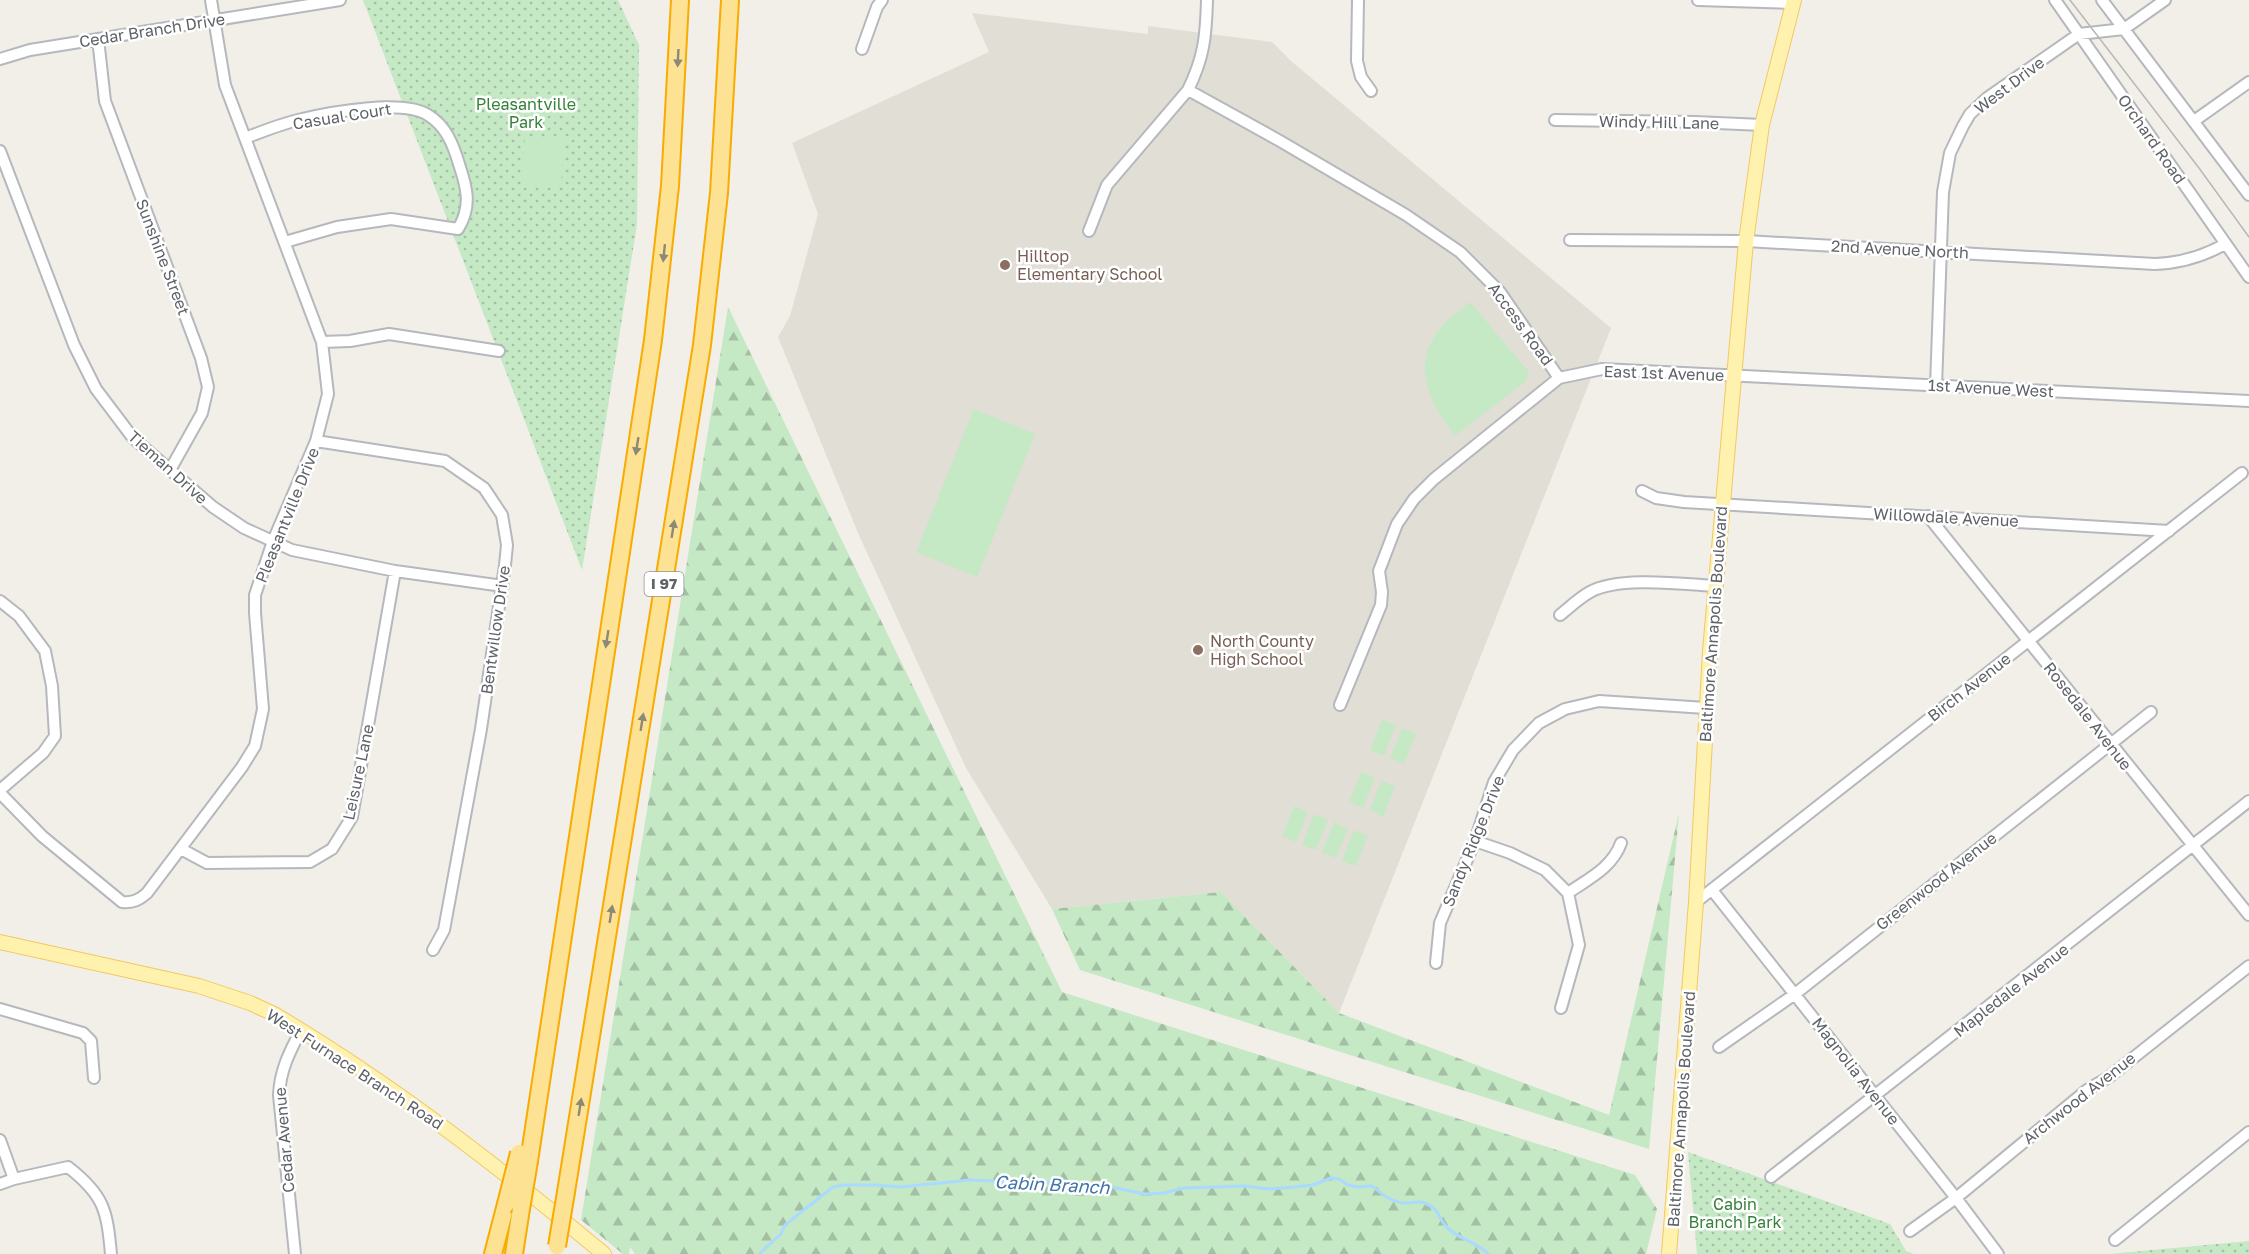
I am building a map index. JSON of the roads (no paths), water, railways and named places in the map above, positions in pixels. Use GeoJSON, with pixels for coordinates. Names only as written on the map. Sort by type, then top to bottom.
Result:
{"type":"FeatureCollection","features":[{"type":"Feature","properties":{"kind":"highway"},"geometry":{"type":"LineString","coordinates":[[514,1254],[520,1215],[524,1157],[644,404],[662,264],[675,129],[680,0]]}},
{"type":"Feature","properties":{"kind":"highway","name":"I 97"},"geometry":{"type":"LineString","coordinates":[[557,1250],[702,345],[719,193],[730,0]]}},
{"type":"Feature","properties":{"kind":"highway"},"geometry":{"type":"LineString","coordinates":[[493,1254],[506,1204],[524,1157]]}},
{"type":"Feature","properties":{"kind":"main road","name":"Baltimore Annapolis Boulevard"},"geometry":{"type":"LineString","coordinates":[[1670,1254],[1696,902],[1715,586],[1746,241],[1762,125],[1794,2]]}},
{"type":"Feature","properties":{"kind":"main road","name":"West Furnace Branch Road"},"geometry":{"type":"LineString","coordinates":[[0,942],[199,986],[250,1003],[274,1014],[301,1029],[429,1116],[490,1161],[604,1254]]}},
{"type":"Feature","properties":{"kind":"street","name":"Pleasantville Drive"},"geometry":{"type":"LineString","coordinates":[[0,791],[42,836],[122,902],[131,903],[140,899],[182,849],[242,767],[255,746],[258,736],[263,709],[255,595],[273,542],[316,441],[328,394],[322,342],[225,85],[211,0]]}},
{"type":"Feature","properties":{"kind":"street","name":"Cedar Branch Drive"},"geometry":{"type":"LineString","coordinates":[[0,59],[30,50],[340,0]]}},
{"type":"Feature","properties":{"kind":"street"},"geometry":{"type":"LineString","coordinates":[[862,49],[877,7],[882,0]]}},
{"type":"Feature","properties":{"kind":"street"},"geometry":{"type":"LineString","coordinates":[[1089,231],[1107,185],[1188,90],[1198,70],[1204,49],[1207,0]]}},
{"type":"Feature","properties":{"kind":"street"},"geometry":{"type":"LineString","coordinates":[[1358,0],[1357,61],[1361,77],[1371,91]]}},
{"type":"Feature","properties":{"kind":"street"},"geometry":{"type":"LineString","coordinates":[[1698,0],[1794,2]]}},
{"type":"Feature","properties":{"kind":"street","name":"Orchard Road"},"geometry":{"type":"LineString","coordinates":[[2055,0],[2249,277]]}},
{"type":"Feature","properties":{"kind":"street"},"geometry":{"type":"LineString","coordinates":[[2102,0],[2249,195]]}},
{"type":"Feature","properties":{"kind":"street"},"geometry":{"type":"LineString","coordinates":[[2124,29],[2165,0]]}},
{"type":"Feature","properties":{"kind":"street","name":"West Drive"},"geometry":{"type":"LineString","coordinates":[[1936,386],[1943,192],[1946,169],[1956,138],[1970,114],[1987,98],[2079,34],[2124,29]]}},
{"type":"Feature","properties":{"kind":"street","name":"Sunshine Street"},"geometry":{"type":"LineString","coordinates":[[98,39],[105,101],[201,357],[208,387],[202,414],[170,470]]}},
{"type":"Feature","properties":{"kind":"street"},"geometry":{"type":"LineString","coordinates":[[2194,122],[2249,82]]}},
{"type":"Feature","properties":{"kind":"street","name":"Access Road"},"geometry":{"type":"LineString","coordinates":[[1188,90],[1396,209],[1460,252],[1500,292],[1559,378],[1434,479],[1405,511],[1388,544],[1379,571],[1381,605],[1340,705]]}},
{"type":"Feature","properties":{"kind":"street","name":"Casual Court"},"geometry":{"type":"LineString","coordinates":[[245,138],[301,119],[353,111],[404,107],[427,114],[442,126],[455,150],[466,182],[467,198],[465,216],[458,229],[391,219],[337,227],[285,242]]}},
{"type":"Feature","properties":{"kind":"street","name":"Windy Hill Lane"},"geometry":{"type":"LineString","coordinates":[[1555,120],[1762,125]]}},
{"type":"Feature","properties":{"kind":"street","name":"Tieman Drive"},"geometry":{"type":"LineString","coordinates":[[0,151],[74,345],[96,388],[133,438],[170,470],[213,507],[244,528],[292,550],[395,571],[503,586]]}},
{"type":"Feature","properties":{"kind":"street","name":"2nd Avenue North"},"geometry":{"type":"LineString","coordinates":[[1570,240],[1746,241],[2171,263],[2198,257],[2225,244]]}},
{"type":"Feature","properties":{"kind":"street"},"geometry":{"type":"LineString","coordinates":[[322,342],[350,341],[388,334],[499,351]]}},
{"type":"Feature","properties":{"kind":"street","name":"East 1st Avenue"},"geometry":{"type":"LineString","coordinates":[[1559,378],[1602,369],[1733,375]]}},
{"type":"Feature","properties":{"kind":"street","name":"1st Avenue West"},"geometry":{"type":"LineString","coordinates":[[1733,375],[2249,401]]}},
{"type":"Feature","properties":{"kind":"street","name":"Bentwillow Drive"},"geometry":{"type":"LineString","coordinates":[[316,441],[445,461],[484,488],[502,515],[507,545],[503,586],[481,729],[444,930],[433,950]]}},
{"type":"Feature","properties":{"kind":"street","name":"Birch Avenue"},"geometry":{"type":"LineString","coordinates":[[1696,902],[2242,473]]}},
{"type":"Feature","properties":{"kind":"street","name":"Willowdale Avenue"},"geometry":{"type":"LineString","coordinates":[[1642,491],[1656,498],[1667,500],[2169,531]]}},
{"type":"Feature","properties":{"kind":"street","name":"Rosedale Avenue"},"geometry":{"type":"LineString","coordinates":[[1928,516],[2029,640],[2109,744],[2249,915]]}},
{"type":"Feature","properties":{"kind":"street","name":"Leisure Lane"},"geometry":{"type":"LineString","coordinates":[[182,849],[207,863],[241,864],[310,862],[332,849],[352,817],[395,571]]}},
{"type":"Feature","properties":{"kind":"street"},"geometry":{"type":"LineString","coordinates":[[1560,615],[1591,591],[1609,585],[1628,583],[1715,586]]}},
{"type":"Feature","properties":{"kind":"street"},"geometry":{"type":"LineString","coordinates":[[0,600],[19,616],[45,651],[52,686],[55,736],[43,753],[0,791]]}},
{"type":"Feature","properties":{"kind":"street","name":"Sandy Ridge Drive"},"geometry":{"type":"LineString","coordinates":[[1436,963],[1440,923],[1475,841],[1494,782],[1513,750],[1539,723],[1565,709],[1599,701],[1706,708]]}},
{"type":"Feature","properties":{"kind":"street","name":"Greenwood Avenue"},"geometry":{"type":"LineString","coordinates":[[1719,1047],[1795,994],[2151,712]]}},
{"type":"Feature","properties":{"kind":"street","name":"Mapledale Avenue"},"geometry":{"type":"LineString","coordinates":[[1771,1177],[2249,801]]}},
{"type":"Feature","properties":{"kind":"street"},"geometry":{"type":"LineString","coordinates":[[1475,841],[1510,853],[1545,870],[1568,893],[1580,945],[1561,1008]]}},
{"type":"Feature","properties":{"kind":"street"},"geometry":{"type":"LineString","coordinates":[[1568,893],[1604,868],[1617,855],[1621,843]]}},
{"type":"Feature","properties":{"kind":"street","name":"Magnolia Avenue"},"geometry":{"type":"LineString","coordinates":[[1712,890],[1998,1254]]}},
{"type":"Feature","properties":{"kind":"street","name":"Archwood Avenue"},"geometry":{"type":"LineString","coordinates":[[1910,1231],[1956,1198],[2087,1090],[2109,1077],[2249,966]]}},
{"type":"Feature","properties":{"kind":"street"},"geometry":{"type":"LineString","coordinates":[[0,1009],[83,1033],[91,1041],[94,1078]]}},
{"type":"Feature","properties":{"kind":"street","name":"Cedar Avenue"},"geometry":{"type":"LineString","coordinates":[[295,1254],[279,1095],[280,1078],[285,1060],[301,1029]]}},
{"type":"Feature","properties":{"kind":"street"},"geometry":{"type":"LineString","coordinates":[[2115,1240],[2249,1132]]}},
{"type":"Feature","properties":{"kind":"street"},"geometry":{"type":"LineString","coordinates":[[0,1140],[14,1179]]}},
{"type":"Feature","properties":{"kind":"street"},"geometry":{"type":"LineString","coordinates":[[0,1184],[68,1167],[87,1182],[102,1202],[108,1223],[111,1254]]}},
{"type":"Feature","properties":{"kind":"waterway","name":"Cabin Branch"},"geometry":{"type":"LineString","coordinates":[[759,1254],[781,1234],[785,1225],[833,1187],[844,1185],[900,1187],[970,1180],[1083,1183],[1145,1194],[1164,1193],[1184,1188],[1294,1187],[1313,1185],[1331,1178],[1357,1187],[1372,1186],[1398,1202],[1427,1204],[1436,1211],[1450,1230],[1488,1254]]}},
{"type":"Feature","properties":{"kind":"tram line"},"geometry":{"type":"LineString","coordinates":[[2070,0],[2249,237]]}},
{"type":"Feature","properties":{"kind":"place","name":"Hilltop Elementary School"},"geometry":{"type":"Point","coordinates":[1005,265]}},
{"type":"Feature","properties":{"kind":"place","name":"North County High School"},"geometry":{"type":"Point","coordinates":[1198,650]}},
{"type":"Feature","properties":{"kind":"park label","name":"Pleasantville Park"},"geometry":{"type":"Point","coordinates":[526,113]}},
{"type":"Feature","properties":{"kind":"park label","name":"Cabin Branch Park"},"geometry":{"type":"Point","coordinates":[1735,1213]}}]}
